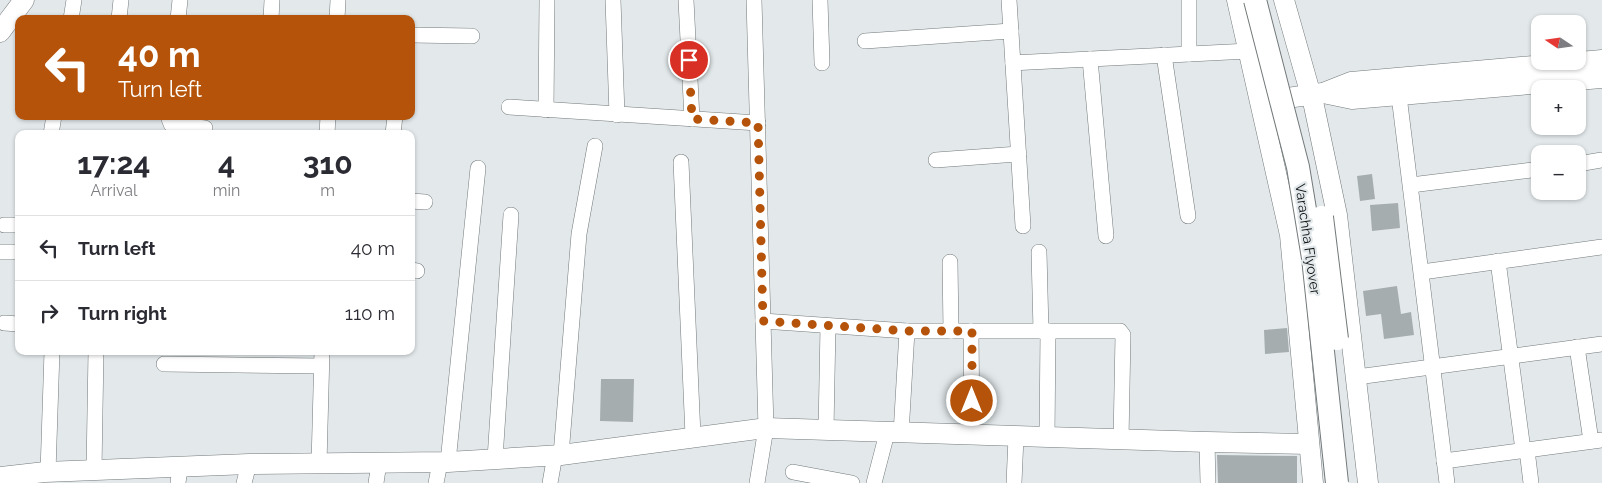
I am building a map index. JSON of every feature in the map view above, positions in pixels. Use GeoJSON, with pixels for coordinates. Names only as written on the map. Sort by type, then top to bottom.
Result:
{"type":"FeatureCollection","features":[{"type":"Feature","properties":{"kind":"main road","name":"Varachha Flyover"},"geometry":{"type":"LineString","coordinates":[[1255,0],[1298,167],[1312,258],[1337,483]]}},
{"type":"Feature","properties":{"kind":"main road","name":"Varachha Flyover"},"geometry":{"type":"LineString","coordinates":[[1270,0],[1313,165],[1329,258],[1352,483]]}},
{"type":"Feature","properties":{"kind":"street"},"geometry":{"type":"LineString","coordinates":[[0,32],[24,0]]}},
{"type":"Feature","properties":{"kind":"street"},"geometry":{"type":"LineString","coordinates":[[72,15],[74,0]]}},
{"type":"Feature","properties":{"kind":"street"},"geometry":{"type":"LineString","coordinates":[[119,15],[121,0]]}},
{"type":"Feature","properties":{"kind":"street"},"geometry":{"type":"LineString","coordinates":[[178,15],[180,0]]}},
{"type":"Feature","properties":{"kind":"street"},"geometry":{"type":"LineString","coordinates":[[271,15],[272,0]]}},
{"type":"Feature","properties":{"kind":"street"},"geometry":{"type":"LineString","coordinates":[[337,15],[338,0]]}},
{"type":"Feature","properties":{"kind":"street"},"geometry":{"type":"LineString","coordinates":[[546,0],[546,110]]}},
{"type":"Feature","properties":{"kind":"street"},"geometry":{"type":"LineString","coordinates":[[613,0],[617,115]]}},
{"type":"Feature","properties":{"kind":"street"},"geometry":{"type":"LineString","coordinates":[[686,0],[692,119]]}},
{"type":"Feature","properties":{"kind":"street"},"geometry":{"type":"LineString","coordinates":[[754,0],[766,428],[757,483]]}},
{"type":"Feature","properties":{"kind":"street"},"geometry":{"type":"LineString","coordinates":[[820,0],[822,63]]}},
{"type":"Feature","properties":{"kind":"street"},"geometry":{"type":"LineString","coordinates":[[1009,0],[1024,226]]}},
{"type":"Feature","properties":{"kind":"street"},"geometry":{"type":"LineString","coordinates":[[1189,0],[1189,54]]}},
{"type":"Feature","properties":{"kind":"street"},"geometry":{"type":"LineString","coordinates":[[1237,0],[1290,235],[1314,483]]}},
{"type":"Feature","properties":{"kind":"street"},"geometry":{"type":"LineString","coordinates":[[1284,0],[1317,94],[1337,215],[1368,483]]}},
{"type":"Feature","properties":{"kind":"street"},"geometry":{"type":"LineString","coordinates":[[865,41],[1011,31]]}},
{"type":"Feature","properties":{"kind":"street"},"geometry":{"type":"LineString","coordinates":[[415,35],[472,36]]}},
{"type":"Feature","properties":{"kind":"street"},"geometry":{"type":"LineString","coordinates":[[1013,63],[1249,50]]}},
{"type":"Feature","properties":{"kind":"street"},"geometry":{"type":"LineString","coordinates":[[1164,55],[1188,216]]}},
{"type":"Feature","properties":{"kind":"street"},"geometry":{"type":"LineString","coordinates":[[1090,59],[1106,236]]}},
{"type":"Feature","properties":{"kind":"street"},"geometry":{"type":"LineString","coordinates":[[1260,102],[1317,94],[1352,82],[1602,60]]}},
{"type":"Feature","properties":{"kind":"street"},"geometry":{"type":"LineString","coordinates":[[1317,94],[1352,100],[1602,78]]}},
{"type":"Feature","properties":{"kind":"street"},"geometry":{"type":"LineString","coordinates":[[1399,96],[1422,272],[1431,367],[1446,483]]}},
{"type":"Feature","properties":{"kind":"street"},"geometry":{"type":"LineString","coordinates":[[509,107],[758,123]]}},
{"type":"Feature","properties":{"kind":"street"},"geometry":{"type":"LineString","coordinates":[[170,120],[171,124],[205,126]]}},
{"type":"Feature","properties":{"kind":"street"},"geometry":{"type":"LineString","coordinates":[[550,483],[558,455],[579,234],[595,146]]}},
{"type":"Feature","properties":{"kind":"street"},"geometry":{"type":"LineString","coordinates":[[936,160],[1019,154]]}},
{"type":"Feature","properties":{"kind":"street"},"geometry":{"type":"LineString","coordinates":[[1586,163],[1602,160]]}},
{"type":"Feature","properties":{"kind":"street"},"geometry":{"type":"LineString","coordinates":[[681,162],[693,436]]}},
{"type":"Feature","properties":{"kind":"street"},"geometry":{"type":"LineString","coordinates":[[436,483],[444,462],[478,168]]}},
{"type":"Feature","properties":{"kind":"street"},"geometry":{"type":"LineString","coordinates":[[1411,186],[1531,170]]}},
{"type":"Feature","properties":{"kind":"street"},"geometry":{"type":"LineString","coordinates":[[495,459],[511,215]]}},
{"type":"Feature","properties":{"kind":"street"},"geometry":{"type":"LineString","coordinates":[[1422,272],[1602,246]]}},
{"type":"Feature","properties":{"kind":"street"},"geometry":{"type":"LineString","coordinates":[[1,252],[15,252]]}},
{"type":"Feature","properties":{"kind":"street"},"geometry":{"type":"LineString","coordinates":[[1039,252],[1045,331],[1047,438]]}},
{"type":"Feature","properties":{"kind":"street"},"geometry":{"type":"LineString","coordinates":[[1498,261],[1510,356],[1531,483]]}},
{"type":"Feature","properties":{"kind":"street"},"geometry":{"type":"LineString","coordinates":[[950,262],[951,331]]}},
{"type":"Feature","properties":{"kind":"street"},"geometry":{"type":"LineString","coordinates":[[763,321],[908,331],[1117,330],[1122,333],[1121,440]]}},
{"type":"Feature","properties":{"kind":"street"},"geometry":{"type":"LineString","coordinates":[[826,430],[828,326]]}},
{"type":"Feature","properties":{"kind":"street"},"geometry":{"type":"LineString","coordinates":[[874,483],[894,433],[908,331]]}},
{"type":"Feature","properties":{"kind":"street"},"geometry":{"type":"LineString","coordinates":[[972,331],[972,436]]}},
{"type":"Feature","properties":{"kind":"street"},"geometry":{"type":"LineString","coordinates":[[1357,377],[1602,344]]}},
{"type":"Feature","properties":{"kind":"street"},"geometry":{"type":"LineString","coordinates":[[1444,461],[1596,440],[1577,347]]}},
{"type":"Feature","properties":{"kind":"street"},"geometry":{"type":"LineString","coordinates":[[45,476],[52,355]]}},
{"type":"Feature","properties":{"kind":"street"},"geometry":{"type":"LineString","coordinates":[[96,355],[106,474]]}},
{"type":"Feature","properties":{"kind":"street"},"geometry":{"type":"LineString","coordinates":[[164,364],[322,359],[318,464]]}},
{"type":"Feature","properties":{"kind":"street"},"geometry":{"type":"LineString","coordinates":[[0,477],[106,474],[246,474],[318,464],[444,462],[558,455],[766,428],[972,436],[1309,444]]}},
{"type":"Feature","properties":{"kind":"street"},"geometry":{"type":"LineString","coordinates":[[1014,483],[1016,437]]}},
{"type":"Feature","properties":{"kind":"street"},"geometry":{"type":"LineString","coordinates":[[1207,442],[1208,483]]}},
{"type":"Feature","properties":{"kind":"street"},"geometry":{"type":"LineString","coordinates":[[376,483],[379,463]]}},
{"type":"Feature","properties":{"kind":"street"},"geometry":{"type":"LineString","coordinates":[[793,472],[852,483]]}},
{"type":"Feature","properties":{"kind":"building"},"geometry":{"type":"Polygon","coordinates":[[[1372,174],[1375,199],[1360,201],[1357,176],[1372,174]]]}},
{"type":"Feature","properties":{"kind":"building"},"geometry":{"type":"Polygon","coordinates":[[[1398,203],[1400,228],[1372,231],[1370,205],[1398,203]]]}},
{"type":"Feature","properties":{"kind":"building"},"geometry":{"type":"Polygon","coordinates":[[[1397,286],[1401,314],[1411,312],[1414,335],[1384,339],[1381,314],[1366,316],[1363,291],[1397,286]]]}},
{"type":"Feature","properties":{"kind":"building"},"geometry":{"type":"Polygon","coordinates":[[[1287,328],[1289,352],[1265,354],[1264,330],[1287,328]]]}},
{"type":"Feature","properties":{"kind":"building"},"geometry":{"type":"Polygon","coordinates":[[[601,379],[634,379],[633,422],[600,421],[601,379]]]}},
{"type":"Feature","properties":{"kind":"building"},"geometry":{"type":"Polygon","coordinates":[[[1217,455],[1297,456],[1297,483],[1218,483],[1217,455]]]}},
{"type":"Feature","properties":{"kind":"route"},"geometry":{"type":"LineString","coordinates":[[689,60],[692,119],[758,123],[763,321],[908,331],[972,331],[972,401]]}}]}
